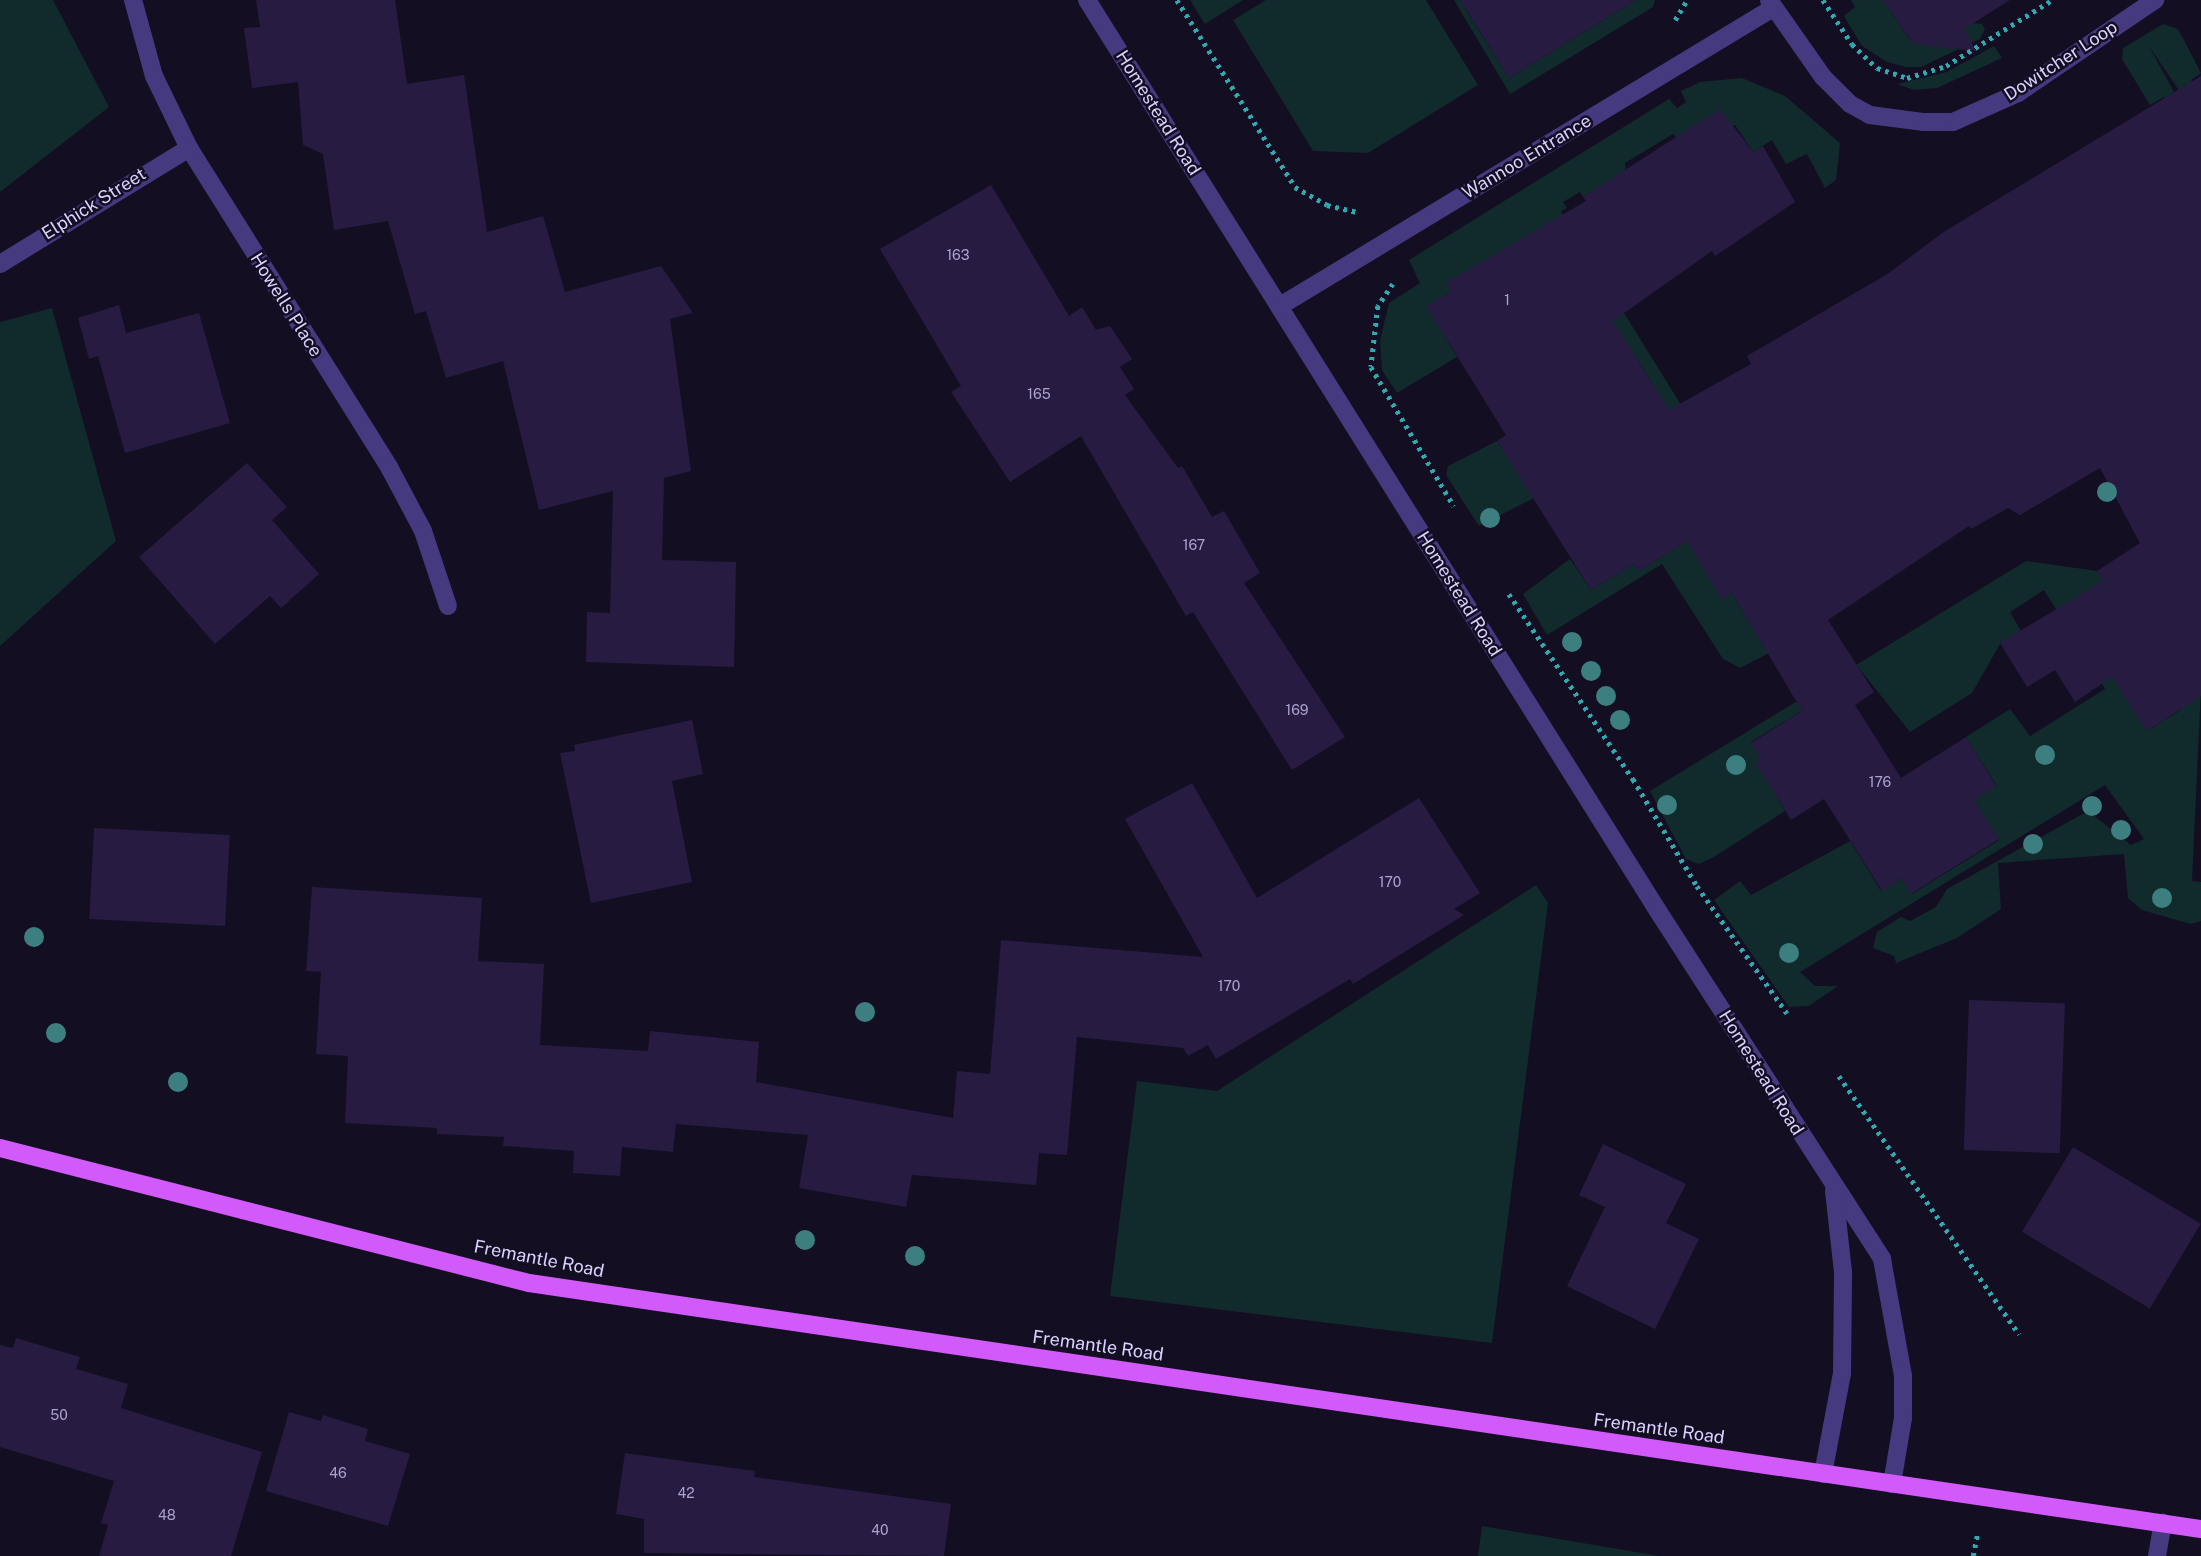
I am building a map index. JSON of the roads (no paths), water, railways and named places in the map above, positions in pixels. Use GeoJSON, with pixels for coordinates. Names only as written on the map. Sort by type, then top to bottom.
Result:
{"type":"FeatureCollection","features":[{"type":"Feature","properties":{"kind":"main road","name":"Fremantle Road"},"geometry":{"type":"LineString","coordinates":[[0,1148],[529,1283],[2201,1529]]}},
{"type":"Feature","properties":{"kind":"street","name":"Howells Place"},"geometry":{"type":"LineString","coordinates":[[133,0],[154,76],[189,148],[389,467],[423,531],[448,606]]}},
{"type":"Feature","properties":{"kind":"street","name":"Homestead Road"},"geometry":{"type":"LineString","coordinates":[[1087,0],[1833,1186],[1882,1259],[1903,1376],[1903,1418],[1892,1484]]}},
{"type":"Feature","properties":{"kind":"street","name":"Dowitcher Loop"},"geometry":{"type":"LineString","coordinates":[[1771,4],[1822,77],[1850,104],[1870,115],[1897,121],[1953,122],[2018,93],[2155,0]]}},
{"type":"Feature","properties":{"kind":"street","name":"Wannoo Entrance"},"geometry":{"type":"LineString","coordinates":[[1280,306],[1771,4]]}},
{"type":"Feature","properties":{"kind":"street","name":"Elphick Street"},"geometry":{"type":"LineString","coordinates":[[0,264],[129,181],[189,148]]}},
{"type":"Feature","properties":{"kind":"street","name":"Homestead Road"},"geometry":{"type":"LineString","coordinates":[[1823,1474],[1842,1373],[1843,1272],[1833,1186]]}},
{"type":"Feature","properties":{"kind":"street"},"geometry":{"type":"LineString","coordinates":[[2158,1556],[2163,1523]]}}]}
